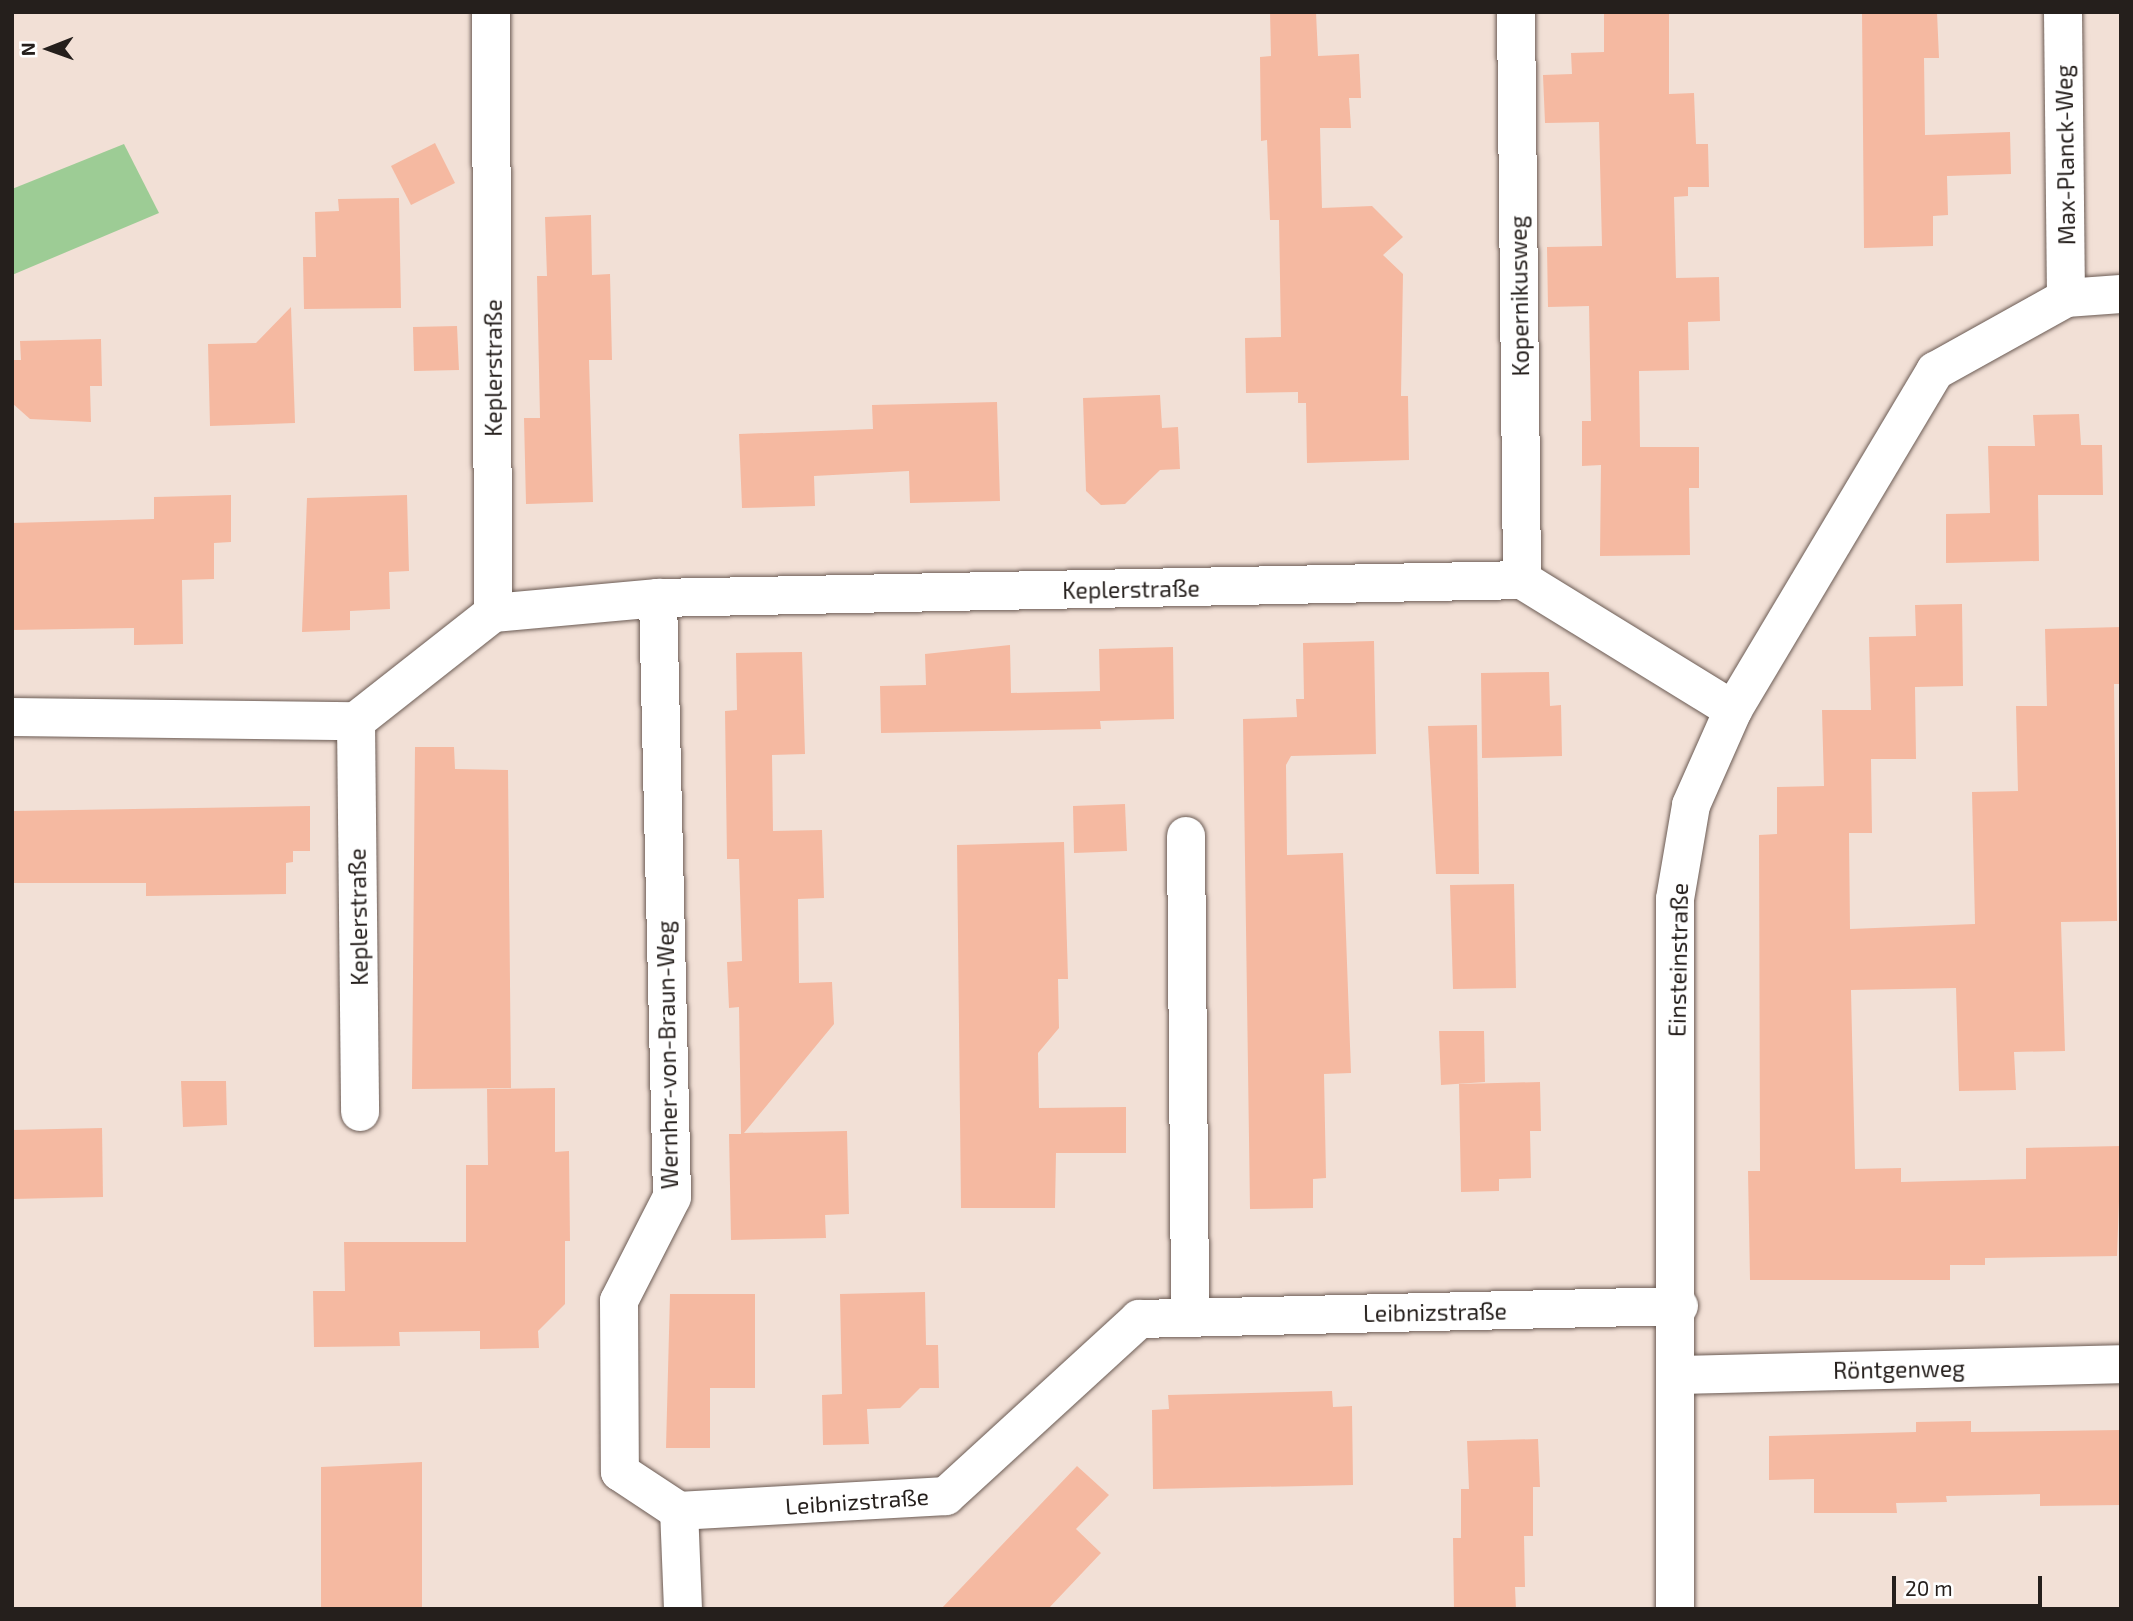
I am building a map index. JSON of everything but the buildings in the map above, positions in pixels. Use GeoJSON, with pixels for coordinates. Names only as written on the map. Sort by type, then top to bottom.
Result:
{"type":"FeatureCollection","features":[{"type":"Feature","properties":{"kind":"street","name":"Keplerstraße"},"geometry":{"type":"LineString","coordinates":[[491,12],[494,124],[493,613],[658,597],[1522,580]]}},
{"type":"Feature","properties":{"kind":"street","name":"Kopernikusweg"},"geometry":{"type":"LineString","coordinates":[[1516,12],[1522,580]]}},
{"type":"Feature","properties":{"kind":"street","name":"Max-Planck-Weg"},"geometry":{"type":"LineString","coordinates":[[2063,12],[2066,298]]}},
{"type":"Feature","properties":{"kind":"street","name":"Einsteinstraße"},"geometry":{"type":"LineString","coordinates":[[1675,1609],[1679,1307],[1675,899],[1691,805],[1733,710],[1935,371],[2066,298],[2121,294]]}},
{"type":"Feature","properties":{"kind":"street"},"geometry":{"type":"LineString","coordinates":[[1522,580],[1733,710]]}},
{"type":"Feature","properties":{"kind":"street","name":"Wernher-von-Braun-Weg"},"geometry":{"type":"LineString","coordinates":[[658,597],[672,1197],[619,1301],[620,1472],[679,1511]]}},
{"type":"Feature","properties":{"kind":"street"},"geometry":{"type":"LineString","coordinates":[[12,717],[356,721],[493,613]]}},
{"type":"Feature","properties":{"kind":"street","name":"Keplerstraße"},"geometry":{"type":"LineString","coordinates":[[356,721],[360,1112]]}},
{"type":"Feature","properties":{"kind":"street"},"geometry":{"type":"LineString","coordinates":[[1186,836],[1191,1317]]}},
{"type":"Feature","properties":{"kind":"street","name":"Leibnizstraße"},"geometry":{"type":"LineString","coordinates":[[679,1511],[946,1496],[1139,1319],[1679,1307]]}},
{"type":"Feature","properties":{"kind":"street","name":"Röntgenweg"},"geometry":{"type":"LineString","coordinates":[[1678,1375],[2121,1364]]}},
{"type":"Feature","properties":{"kind":"street"},"geometry":{"type":"LineString","coordinates":[[679,1511],[683,1609]]}},
{"type":"Feature","properties":{"kind":"green space"},"geometry":{"type":"Polygon","coordinates":[[[124,144],[159,213],[12,275],[12,189],[124,144]]]}}]}
